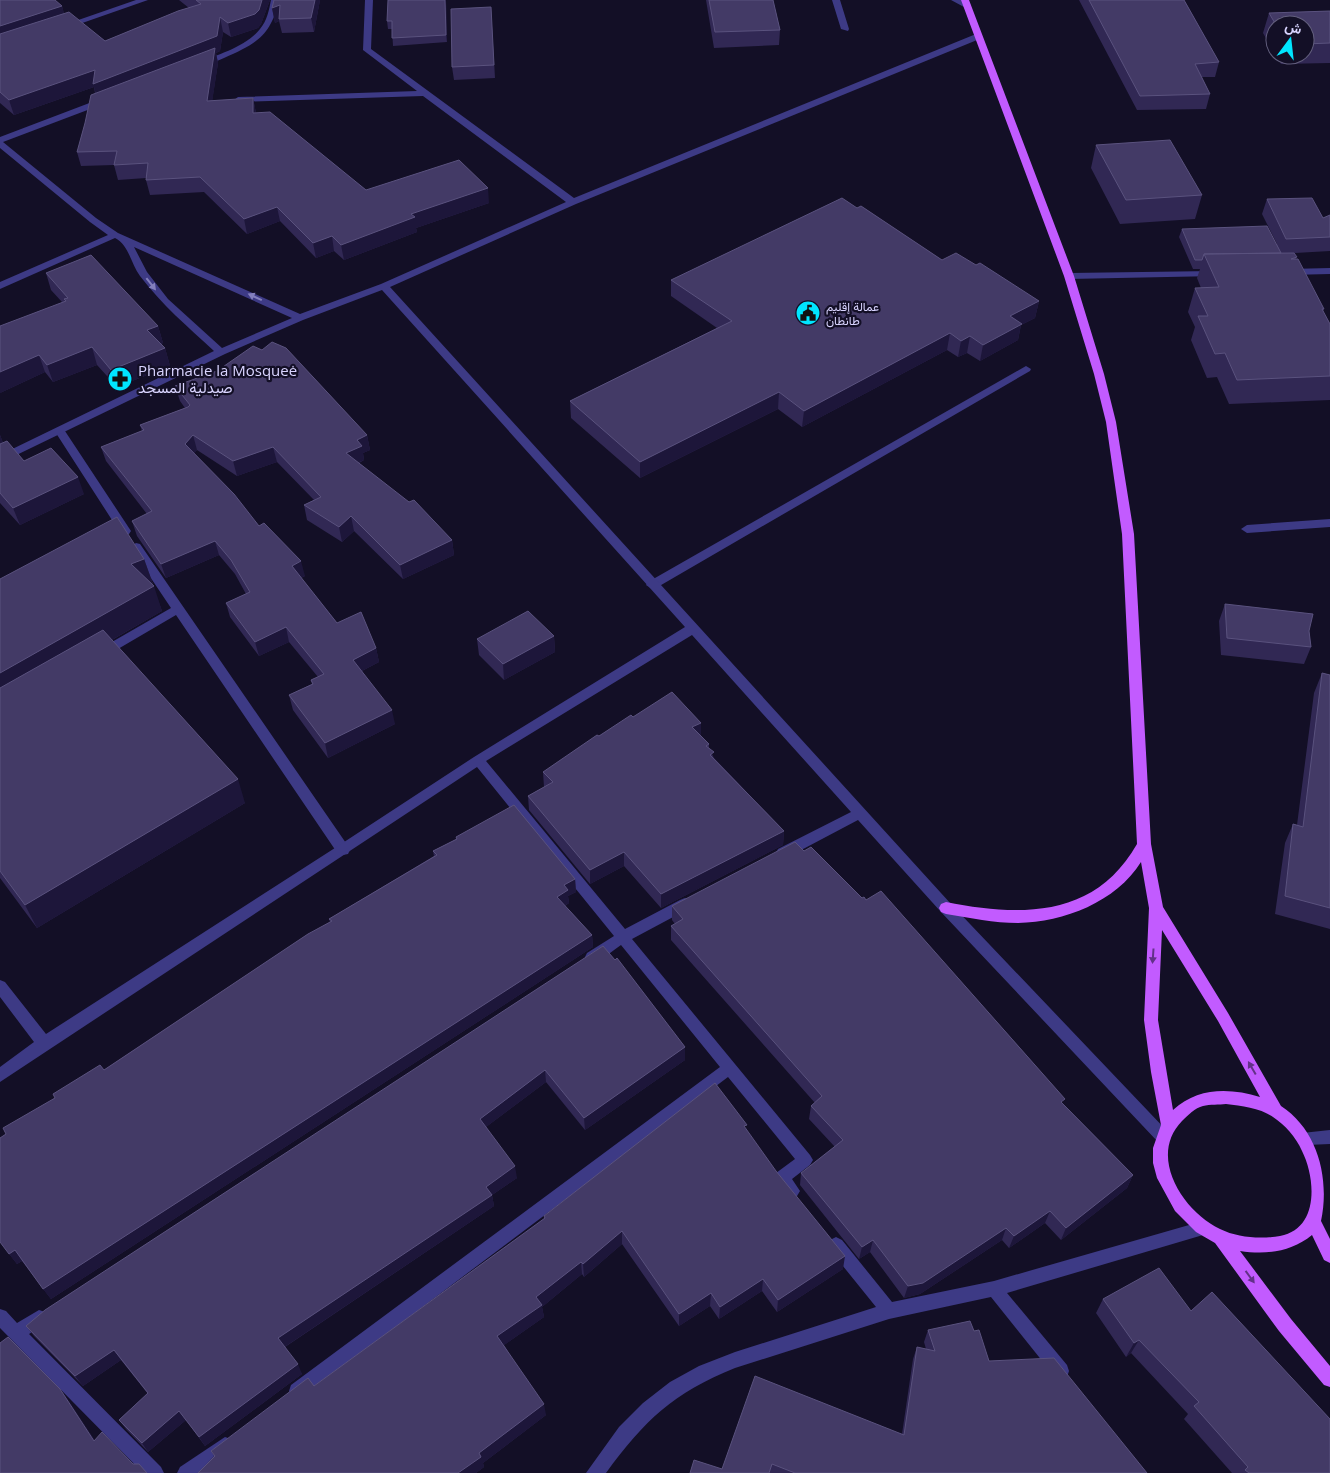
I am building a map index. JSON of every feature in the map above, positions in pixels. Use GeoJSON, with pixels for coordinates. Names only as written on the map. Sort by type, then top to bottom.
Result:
{"type":"FeatureCollection","features":[{"type":"Feature","properties":{"kind":"main road"},"geometry":{"type":"LineString","coordinates":[[966,3],[1069,276],[1102,384],[1121,476],[1128,534],[1144,844],[1156,908],[1151,1020],[1166,1131],[1161,1160],[1167,1185],[1182,1208],[1203,1228],[1221,1238],[1247,1245],[1273,1245],[1296,1238],[1314,1223],[1323,1204],[1325,1182],[1319,1159],[1307,1138],[1276,1111],[1251,1100],[1226,1097],[1203,1099],[1182,1110],[1166,1131]]}},
{"type":"Feature","properties":{"kind":"main road"},"geometry":{"type":"LineString","coordinates":[[946,908],[987,917],[1030,918],[1068,910],[1102,893],[1128,871],[1144,844]]}},
{"type":"Feature","properties":{"kind":"main road"},"geometry":{"type":"LineString","coordinates":[[1156,908],[1223,1018],[1276,1111]]}},
{"type":"Feature","properties":{"kind":"main road"},"geometry":{"type":"LineString","coordinates":[[1314,1223],[1330,1255]]}},
{"type":"Feature","properties":{"kind":"main road"},"geometry":{"type":"LineString","coordinates":[[1221,1238],[1285,1326],[1330,1379]]}},
{"type":"Feature","properties":{"kind":"street"},"geometry":{"type":"LineString","coordinates":[[54,30],[144,0]]}},
{"type":"Feature","properties":{"kind":"street"},"geometry":{"type":"LineString","coordinates":[[195,67],[254,41],[267,26],[272,15],[275,0]]}},
{"type":"Feature","properties":{"kind":"street"},"geometry":{"type":"LineString","coordinates":[[369,0],[368,50],[573,202]]}},
{"type":"Feature","properties":{"kind":"street"},"geometry":{"type":"LineString","coordinates":[[836,0],[845,29]]}},
{"type":"Feature","properties":{"kind":"street"},"geometry":{"type":"LineString","coordinates":[[954,0],[966,3]]}},
{"type":"Feature","properties":{"kind":"street"},"geometry":{"type":"LineString","coordinates":[[0,459],[221,352],[300,318],[384,286],[573,202],[979,36]]}},
{"type":"Feature","properties":{"kind":"street"},"geometry":{"type":"LineString","coordinates":[[236,100],[424,93]]}},
{"type":"Feature","properties":{"kind":"street"},"geometry":{"type":"LineString","coordinates":[[0,140],[108,100]]}},
{"type":"Feature","properties":{"kind":"street"},"geometry":{"type":"LineString","coordinates":[[0,144],[93,220],[127,242],[215,278],[300,318]]}},
{"type":"Feature","properties":{"kind":"street"},"geometry":{"type":"LineString","coordinates":[[0,286],[115,235]]}},
{"type":"Feature","properties":{"kind":"street"},"geometry":{"type":"LineString","coordinates":[[127,242],[143,273],[165,301],[221,352]]}},
{"type":"Feature","properties":{"kind":"street"},"geometry":{"type":"LineString","coordinates":[[1282,272],[1330,271]]}},
{"type":"Feature","properties":{"kind":"street"},"geometry":{"type":"LineString","coordinates":[[1069,276],[1224,274]]}},
{"type":"Feature","properties":{"kind":"street"},"geometry":{"type":"LineString","coordinates":[[384,286],[652,585],[946,908],[1166,1131]]}},
{"type":"Feature","properties":{"kind":"street"},"geometry":{"type":"LineString","coordinates":[[652,585],[1026,369]]}},
{"type":"Feature","properties":{"kind":"street"},"geometry":{"type":"LineString","coordinates":[[59,430],[117,528],[178,609],[343,850]]}},
{"type":"Feature","properties":{"kind":"street"},"geometry":{"type":"LineString","coordinates":[[1247,528],[1330,523]]}},
{"type":"Feature","properties":{"kind":"street"},"geometry":{"type":"LineString","coordinates":[[93,658],[178,609]]}},
{"type":"Feature","properties":{"kind":"street"},"geometry":{"type":"LineString","coordinates":[[0,1075],[44,1043],[343,850],[478,760],[692,629]]}},
{"type":"Feature","properties":{"kind":"street"},"geometry":{"type":"LineString","coordinates":[[478,760],[805,1160],[781,1178],[799,1200]]}},
{"type":"Feature","properties":{"kind":"street"},"geometry":{"type":"LineString","coordinates":[[772,859],[860,813]]}},
{"type":"Feature","properties":{"kind":"street"},"geometry":{"type":"LineString","coordinates":[[581,964],[623,936],[702,895]]}},
{"type":"Feature","properties":{"kind":"street"},"geometry":{"type":"LineString","coordinates":[[0,986],[44,1043]]}},
{"type":"Feature","properties":{"kind":"street"},"geometry":{"type":"LineString","coordinates":[[282,1402],[729,1068]]}},
{"type":"Feature","properties":{"kind":"street"},"geometry":{"type":"LineString","coordinates":[[1307,1138],[1330,1137]]}},
{"type":"Feature","properties":{"kind":"street"},"geometry":{"type":"LineString","coordinates":[[595,1473],[625,1433],[649,1409],[676,1388],[705,1372],[735,1360],[889,1311],[994,1289],[1203,1228]]}},
{"type":"Feature","properties":{"kind":"street"},"geometry":{"type":"LineString","coordinates":[[829,1237],[889,1311]]}},
{"type":"Feature","properties":{"kind":"street"},"geometry":{"type":"LineString","coordinates":[[994,1289],[1070,1381]]}},
{"type":"Feature","properties":{"kind":"street"},"geometry":{"type":"LineString","coordinates":[[16,1332],[49,1311]]}},
{"type":"Feature","properties":{"kind":"street"},"geometry":{"type":"LineString","coordinates":[[0,1317],[155,1473]]}},
{"type":"Feature","properties":{"kind":"street"},"geometry":{"type":"LineString","coordinates":[[186,1473],[234,1437]]}},
{"type":"Feature","properties":{"kind":"building"},"geometry":{"type":"Polygon","coordinates":[[[0,0],[55,0],[62,6],[0,26],[0,0]]]}},
{"type":"Feature","properties":{"kind":"building"},"geometry":{"type":"Polygon","coordinates":[[[196,0],[262,0],[259,10],[255,14],[228,23],[220,17],[217,36],[93,84],[95,70],[9,100],[0,92],[0,34],[69,12],[105,41],[178,11],[201,4],[196,0]]]}},
{"type":"Feature","properties":{"kind":"building"},"geometry":{"type":"Polygon","coordinates":[[[274,0],[315,0],[311,18],[279,19],[280,5],[272,8],[274,0]]]}},
{"type":"Feature","properties":{"kind":"building"},"geometry":{"type":"Polygon","coordinates":[[[388,0],[445,0],[446,35],[392,38],[392,21],[387,21],[388,0]]]}},
{"type":"Feature","properties":{"kind":"building"},"geometry":{"type":"Polygon","coordinates":[[[709,0],[773,0],[780,30],[715,32],[709,0]]]}},
{"type":"Feature","properties":{"kind":"building"},"geometry":{"type":"Polygon","coordinates":[[[1089,0],[1184,0],[1219,62],[1195,64],[1210,94],[1140,96],[1089,0]]]}},
{"type":"Feature","properties":{"kind":"building"},"geometry":{"type":"Polygon","coordinates":[[[491,7],[494,65],[452,67],[451,9],[491,7]]]}},
{"type":"Feature","properties":{"kind":"building"},"geometry":{"type":"Polygon","coordinates":[[[1330,11],[1330,43],[1315,44],[1315,15],[1270,15],[1269,13],[1330,11]]]}},
{"type":"Feature","properties":{"kind":"building"},"geometry":{"type":"Polygon","coordinates":[[[215,48],[207,101],[253,98],[253,113],[270,112],[366,190],[459,160],[488,188],[411,214],[415,217],[341,245],[332,236],[313,243],[277,207],[244,219],[200,177],[146,180],[148,163],[114,165],[117,151],[77,152],[91,95],[215,48]]]}},
{"type":"Feature","properties":{"kind":"building"},"geometry":{"type":"Polygon","coordinates":[[[1170,140],[1202,195],[1126,200],[1096,145],[1170,140]]]}},
{"type":"Feature","properties":{"kind":"building"},"geometry":{"type":"Polygon","coordinates":[[[842,198],[857,208],[861,206],[942,260],[956,253],[976,265],[980,263],[1039,301],[1010,316],[1022,324],[983,345],[970,336],[961,341],[950,333],[804,411],[779,392],[640,462],[570,401],[732,321],[671,280],[842,198]]]}},
{"type":"Feature","properties":{"kind":"building"},"geometry":{"type":"Polygon","coordinates":[[[1312,198],[1323,218],[1330,215],[1330,237],[1286,239],[1267,199],[1312,198]]]}},
{"type":"Feature","properties":{"kind":"building"},"geometry":{"type":"Polygon","coordinates":[[[1267,226],[1281,253],[1204,254],[1202,260],[1195,260],[1182,229],[1267,226]]]}},
{"type":"Feature","properties":{"kind":"building"},"geometry":{"type":"Polygon","coordinates":[[[1294,253],[1297,257],[1291,259],[1298,259],[1330,324],[1330,376],[1237,380],[1225,353],[1215,354],[1198,316],[1208,316],[1195,288],[1219,287],[1204,254],[1294,253]]]}},
{"type":"Feature","properties":{"kind":"building"},"geometry":{"type":"Polygon","coordinates":[[[91,255],[158,326],[147,330],[165,348],[111,370],[92,347],[47,365],[39,355],[0,372],[0,326],[66,301],[64,299],[68,298],[46,273],[91,255]]]}},
{"type":"Feature","properties":{"kind":"building"},"geometry":{"type":"Polygon","coordinates":[[[272,342],[286,348],[367,435],[357,440],[362,446],[346,453],[409,502],[414,500],[452,540],[400,565],[351,516],[339,527],[304,505],[321,497],[273,447],[233,461],[193,435],[185,444],[234,494],[259,526],[264,523],[301,561],[292,566],[337,623],[361,612],[376,648],[353,660],[392,710],[325,743],[289,695],[313,684],[311,680],[324,674],[286,627],[255,642],[226,603],[250,592],[231,560],[215,541],[161,564],[132,521],[152,511],[101,447],[144,430],[140,425],[188,407],[190,405],[175,386],[217,371],[253,346],[262,350],[272,342]]]}},
{"type":"Feature","properties":{"kind":"building"},"geometry":{"type":"Polygon","coordinates":[[[7,441],[24,461],[51,448],[78,477],[13,508],[0,493],[0,444],[7,441]]]}},
{"type":"Feature","properties":{"kind":"building"},"geometry":{"type":"Polygon","coordinates":[[[117,517],[144,559],[131,564],[154,586],[0,673],[0,579],[117,517]]]}},
{"type":"Feature","properties":{"kind":"building"},"geometry":{"type":"Polygon","coordinates":[[[1225,604],[1313,614],[1309,631],[1311,647],[1227,638],[1225,604]]]}},
{"type":"Feature","properties":{"kind":"building"},"geometry":{"type":"Polygon","coordinates":[[[528,611],[554,636],[503,664],[477,639],[528,611]]]}},
{"type":"Feature","properties":{"kind":"building"},"geometry":{"type":"Polygon","coordinates":[[[103,630],[238,779],[25,905],[0,871],[0,688],[103,630]]]}},
{"type":"Feature","properties":{"kind":"building"},"geometry":{"type":"Polygon","coordinates":[[[1322,673],[1330,675],[1330,908],[1285,896],[1293,824],[1303,827],[1322,673]]]}},
{"type":"Feature","properties":{"kind":"building"},"geometry":{"type":"Polygon","coordinates":[[[672,692],[701,723],[692,727],[709,744],[706,746],[714,752],[710,755],[784,831],[661,894],[624,852],[590,870],[528,796],[553,782],[543,772],[597,735],[599,736],[631,715],[633,717],[672,692]]]}},
{"type":"Feature","properties":{"kind":"building"},"geometry":{"type":"Polygon","coordinates":[[[514,805],[575,879],[564,885],[568,890],[557,897],[592,935],[43,1289],[15,1250],[9,1254],[0,1242],[0,1138],[6,1134],[3,1128],[55,1098],[53,1094],[100,1065],[104,1070],[308,934],[332,921],[329,919],[437,855],[433,851],[514,805]]]}},
{"type":"Feature","properties":{"kind":"building"},"geometry":{"type":"Polygon","coordinates":[[[795,842],[804,851],[811,847],[862,898],[864,897],[866,900],[881,891],[1065,1099],[1061,1102],[1133,1175],[1066,1228],[1050,1211],[1014,1236],[1006,1228],[923,1283],[908,1286],[873,1240],[862,1247],[801,1173],[843,1140],[811,1106],[822,1096],[671,926],[683,919],[672,906],[795,842]]]}},
{"type":"Feature","properties":{"kind":"building"},"geometry":{"type":"Polygon","coordinates":[[[603,946],[615,960],[617,958],[685,1047],[584,1118],[545,1070],[480,1119],[515,1166],[486,1187],[492,1195],[278,1338],[298,1364],[199,1437],[179,1411],[142,1443],[119,1420],[148,1393],[114,1350],[75,1376],[26,1326],[45,1310],[603,946]]]}},
{"type":"Feature","properties":{"kind":"building"},"geometry":{"type":"Polygon","coordinates":[[[715,1083],[747,1125],[744,1126],[776,1171],[845,1256],[778,1300],[763,1279],[720,1307],[711,1293],[679,1314],[622,1231],[583,1264],[581,1262],[536,1297],[542,1305],[497,1336],[544,1404],[479,1453],[481,1457],[458,1473],[198,1473],[215,1456],[211,1451],[308,1378],[314,1386],[545,1218],[544,1216],[715,1083]]]}},
{"type":"Feature","properties":{"kind":"building"},"geometry":{"type":"Polygon","coordinates":[[[1159,1268],[1191,1311],[1212,1292],[1330,1419],[1330,1473],[1249,1473],[1245,1470],[1248,1467],[1194,1406],[1199,1402],[1139,1340],[1134,1343],[1103,1299],[1159,1268]]]}},
{"type":"Feature","properties":{"kind":"building"},"geometry":{"type":"Polygon","coordinates":[[[970,1321],[974,1331],[979,1330],[989,1361],[1054,1358],[1147,1473],[795,1473],[772,1464],[769,1473],[690,1473],[694,1460],[722,1469],[755,1376],[904,1435],[917,1347],[935,1351],[928,1330],[970,1321]]]}},
{"type":"Feature","properties":{"kind":"building"},"geometry":{"type":"Polygon","coordinates":[[[8,1337],[60,1389],[94,1441],[102,1432],[133,1464],[139,1464],[147,1473],[0,1473],[0,1343],[8,1337]]]}},
{"type":"Feature","properties":{"kind":"place","name":"عمالة إقليم طانطان"},"geometry":{"type":"Point","coordinates":[808,313]}},
{"type":"Feature","properties":{"kind":"place","name":"Pharmacie la Mosqueė صيدلية المسجد"},"geometry":{"type":"Point","coordinates":[120,379]}}]}
